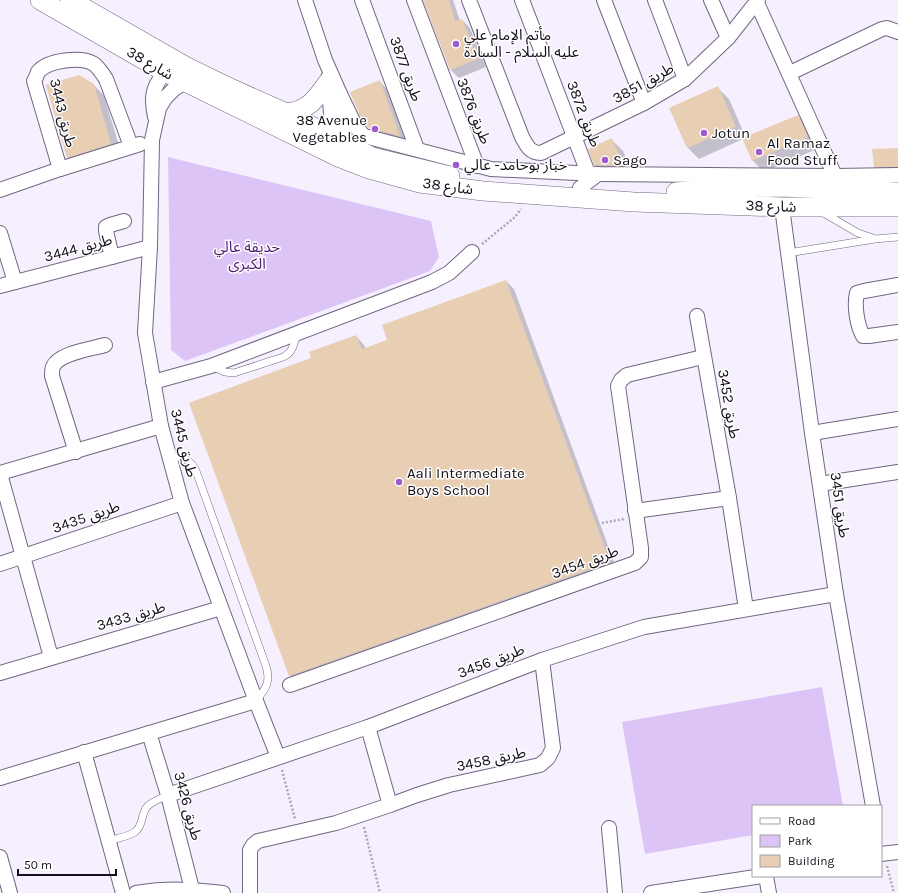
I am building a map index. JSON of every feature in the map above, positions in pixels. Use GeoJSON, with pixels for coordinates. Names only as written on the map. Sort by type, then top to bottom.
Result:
{"type":"FeatureCollection","features":[{"type":"Feature","properties":{"kind":"street","name":"شارع 38"},"geometry":{"type":"LineString","coordinates":[[40,0],[165,72]]}},
{"type":"Feature","properties":{"kind":"street","name":"شارع 38"},"geometry":{"type":"LineString","coordinates":[[70,0],[185,74],[335,147],[444,175],[474,179],[588,178],[626,192],[674,192],[728,188],[783,187],[898,192]]}},
{"type":"Feature","properties":{"kind":"street"},"geometry":{"type":"LineString","coordinates":[[305,0],[344,123],[335,147]]}},
{"type":"Feature","properties":{"kind":"street","name":"طريق 3877"},"geometry":{"type":"LineString","coordinates":[[362,0],[417,149]]}},
{"type":"Feature","properties":{"kind":"street","name":"طريق 3876"},"geometry":{"type":"LineString","coordinates":[[414,0],[477,166]]}},
{"type":"Feature","properties":{"kind":"street","name":"طريق 3851"},"geometry":{"type":"LineString","coordinates":[[469,0],[522,137],[529,149],[536,153],[541,153],[644,103],[685,79],[728,38],[758,1]]}},
{"type":"Feature","properties":{"kind":"street","name":"طريق 3872"},"geometry":{"type":"LineString","coordinates":[[522,0],[588,178]]}},
{"type":"Feature","properties":{"kind":"street"},"geometry":{"type":"LineString","coordinates":[[604,0],[644,103]]}},
{"type":"Feature","properties":{"kind":"street"},"geometry":{"type":"LineString","coordinates":[[655,0],[685,79]]}},
{"type":"Feature","properties":{"kind":"street"},"geometry":{"type":"LineString","coordinates":[[711,0],[728,38]]}},
{"type":"Feature","properties":{"kind":"street"},"geometry":{"type":"LineString","coordinates":[[758,1],[835,176]]}},
{"type":"Feature","properties":{"kind":"street"},"geometry":{"type":"LineString","coordinates":[[790,73],[882,29],[886,28],[898,32]]}},
{"type":"Feature","properties":{"kind":"street","name":"طريق 3443"},"geometry":{"type":"LineString","coordinates":[[60,169],[34,81],[39,72],[58,63],[72,59],[84,60],[100,69],[106,79],[131,146]]}},
{"type":"Feature","properties":{"kind":"street"},"geometry":{"type":"LineString","coordinates":[[155,119],[153,93],[157,82],[165,72],[185,74]]}},
{"type":"Feature","properties":{"kind":"street","name":"شارع 38"},"geometry":{"type":"LineString","coordinates":[[185,74],[228,87],[286,113],[366,168],[420,183],[483,191],[634,202],[782,207],[898,208]]}},
{"type":"Feature","properties":{"kind":"street"},"geometry":{"type":"LineString","coordinates":[[155,119],[159,108],[166,97],[185,74]]}},
{"type":"Feature","properties":{"kind":"street"},"geometry":{"type":"LineString","coordinates":[[334,88],[356,127],[364,136],[491,169],[588,178],[898,176]]}},
{"type":"Feature","properties":{"kind":"street"},"geometry":{"type":"LineString","coordinates":[[286,113],[311,104],[334,88]]}},
{"type":"Feature","properties":{"kind":"street","name":"طريق 3445"},"geometry":{"type":"LineString","coordinates":[[155,119],[152,140],[150,247],[145,333],[161,426],[182,503],[278,757]]}},
{"type":"Feature","properties":{"kind":"street","name":"طريق 3443"},"geometry":{"type":"LineString","coordinates":[[0,190],[152,140]]}},
{"type":"Feature","properties":{"kind":"street"},"geometry":{"type":"LineString","coordinates":[[372,157],[394,151],[417,149]]}},
{"type":"Feature","properties":{"kind":"street"},"geometry":{"type":"LineString","coordinates":[[782,207],[782,203],[785,198],[789,196],[860,199],[872,191]]}},
{"type":"Feature","properties":{"kind":"street","name":"طريق 3451"},"geometry":{"type":"LineString","coordinates":[[782,207],[812,433],[836,594],[873,805]]}},
{"type":"Feature","properties":{"kind":"street"},"geometry":{"type":"LineString","coordinates":[[112,256],[106,227],[124,221]]}},
{"type":"Feature","properties":{"kind":"street"},"geometry":{"type":"LineString","coordinates":[[0,233],[15,282]]}},
{"type":"Feature","properties":{"kind":"street","name":"طريق 3444"},"geometry":{"type":"LineString","coordinates":[[0,286],[150,247]]}},
{"type":"Feature","properties":{"kind":"street"},"geometry":{"type":"LineString","coordinates":[[153,382],[211,366],[432,282],[448,273],[472,252]]}},
{"type":"Feature","properties":{"kind":"street"},"geometry":{"type":"LineString","coordinates":[[898,285],[857,293],[856,300],[860,330],[863,336],[898,332]]}},
{"type":"Feature","properties":{"kind":"street","name":"طريق 3452"},"geometry":{"type":"LineString","coordinates":[[697,316],[746,609]]}},
{"type":"Feature","properties":{"kind":"street"},"geometry":{"type":"LineString","coordinates":[[76,452],[52,376],[53,367],[59,359],[71,354],[105,346]]}},
{"type":"Feature","properties":{"kind":"street","name":"طريق 3454"},"geometry":{"type":"LineString","coordinates":[[290,685],[635,563],[641,557],[641,548],[618,386],[621,380],[627,375],[703,356]]}},
{"type":"Feature","properties":{"kind":"street"},"geometry":{"type":"LineString","coordinates":[[812,433],[898,419]]}},
{"type":"Feature","properties":{"kind":"street"},"geometry":{"type":"LineString","coordinates":[[51,657],[0,473],[161,426]]}},
{"type":"Feature","properties":{"kind":"street"},"geometry":{"type":"LineString","coordinates":[[820,484],[898,472]]}},
{"type":"Feature","properties":{"kind":"street"},"geometry":{"type":"LineString","coordinates":[[636,514],[728,498]]}},
{"type":"Feature","properties":{"kind":"street","name":"طريق 3435"},"geometry":{"type":"LineString","coordinates":[[0,564],[182,503]]}},
{"type":"Feature","properties":{"kind":"street","name":"طريق 3456"},"geometry":{"type":"LineString","coordinates":[[168,795],[368,727],[542,660],[644,627],[836,594]]}},
{"type":"Feature","properties":{"kind":"street","name":"طريق 3433"},"geometry":{"type":"LineString","coordinates":[[0,673],[221,608]]}},
{"type":"Feature","properties":{"kind":"street","name":"طريق 3458"},"geometry":{"type":"LineString","coordinates":[[250,893],[250,850],[258,841],[336,823],[449,785],[540,765],[548,758],[553,748],[542,660]]}},
{"type":"Feature","properties":{"kind":"street"},"geometry":{"type":"LineString","coordinates":[[0,778],[256,701]]}},
{"type":"Feature","properties":{"kind":"street"},"geometry":{"type":"LineString","coordinates":[[368,727],[390,805]]}},
{"type":"Feature","properties":{"kind":"street","name":"طريق 3426"},"geometry":{"type":"LineString","coordinates":[[149,733],[168,795],[192,889]]}},
{"type":"Feature","properties":{"kind":"street"},"geometry":{"type":"LineString","coordinates":[[84,752],[123,893]]}},
{"type":"Feature","properties":{"kind":"street"},"geometry":{"type":"LineString","coordinates":[[609,828],[615,893]]}},
{"type":"Feature","properties":{"kind":"street"},"geometry":{"type":"LineString","coordinates":[[0,857],[10,893]]}},
{"type":"Feature","properties":{"kind":"street"},"geometry":{"type":"LineString","coordinates":[[651,893],[673,892],[756,877]]}},
{"type":"Feature","properties":{"kind":"street"},"geometry":{"type":"LineString","coordinates":[[766,877],[769,893]]}},
{"type":"Feature","properties":{"kind":"street"},"geometry":{"type":"LineString","coordinates":[[136,893],[158,889],[192,889],[223,893]]}},
{"type":"Feature","properties":{"kind":"lane"},"geometry":{"type":"LineString","coordinates":[[815,207],[858,233],[875,239]]}},
{"type":"Feature","properties":{"kind":"lane"},"geometry":{"type":"LineString","coordinates":[[788,253],[875,239],[898,237]]}},
{"type":"Feature","properties":{"kind":"lane"},"geometry":{"type":"LineString","coordinates":[[169,455],[186,459],[191,462],[196,471],[266,666],[269,679],[267,686],[256,701]]}},
{"type":"Feature","properties":{"kind":"lane"},"geometry":{"type":"LineString","coordinates":[[109,841],[137,831],[142,823],[146,808],[155,801],[168,795]]}},
{"type":"Feature","properties":{"kind":"path"},"geometry":{"type":"LineString","coordinates":[[472,252],[515,217],[521,210],[524,193]]}},
{"type":"Feature","properties":{"kind":"path"},"geometry":{"type":"LineString","coordinates":[[602,523],[636,514]]}},
{"type":"Feature","properties":{"kind":"path"},"geometry":{"type":"LineString","coordinates":[[278,757],[298,832]]}},
{"type":"Feature","properties":{"kind":"path"},"geometry":{"type":"LineString","coordinates":[[361,815],[380,893]]}},
{"type":"Feature","properties":{"kind":"path"},"geometry":{"type":"LineString","coordinates":[[885,854],[894,893]]}},
{"type":"Feature","properties":{"kind":"green space","name":"حديقة عالي الكبرى"},"geometry":{"type":"Polygon","coordinates":[[[168,157],[431,221],[439,257],[430,271],[185,361],[171,350],[168,157]]]}},
{"type":"Feature","properties":{"kind":"green space"},"geometry":{"type":"Polygon","coordinates":[[[822,687],[843,805],[752,805],[752,835],[645,854],[622,722],[822,687]]]}},
{"type":"Feature","properties":{"kind":"building","name":"مأتم الإمام علي عليه السلام - السادة"},"geometry":{"type":"Polygon","coordinates":[[[423,0],[449,0],[455,21],[462,19],[478,59],[450,70],[423,0]]]}},
{"type":"Feature","properties":{"kind":"building"},"geometry":{"type":"Polygon","coordinates":[[[79,75],[94,84],[111,144],[67,158],[46,85],[79,75]]]}},
{"type":"Feature","properties":{"kind":"building"},"geometry":{"type":"Polygon","coordinates":[[[380,80],[400,136],[369,128],[363,122],[350,92],[380,80]]]}},
{"type":"Feature","properties":{"kind":"building"},"geometry":{"type":"Polygon","coordinates":[[[718,86],[736,127],[687,148],[669,108],[718,86]]]}},
{"type":"Feature","properties":{"kind":"building"},"geometry":{"type":"Polygon","coordinates":[[[798,115],[808,137],[752,161],[742,138],[798,115]]]}},
{"type":"Feature","properties":{"kind":"building","name":"Sago"},"geometry":{"type":"Polygon","coordinates":[[[612,138],[624,166],[594,165],[588,149],[612,138]]]}},
{"type":"Feature","properties":{"kind":"building"},"geometry":{"type":"Polygon","coordinates":[[[898,148],[898,167],[874,167],[872,149],[898,148]]]}},
{"type":"Feature","properties":{"kind":"building","name":"Aali Intermediate Boys School"},"geometry":{"type":"Polygon","coordinates":[[[506,280],[610,562],[289,676],[189,403],[311,358],[309,352],[356,335],[362,349],[387,340],[382,325],[506,280]]]}},
{"type":"Feature","properties":{"kind":"place","name":"مأتم الإمام علي عليه السلام - السادة"},"geometry":{"type":"Point","coordinates":[456,44]}},
{"type":"Feature","properties":{"kind":"place","name":"38 Avenue Vegetables"},"geometry":{"type":"Point","coordinates":[375,129]}},
{"type":"Feature","properties":{"kind":"place","name":"Jotun"},"geometry":{"type":"Point","coordinates":[704,133]}},
{"type":"Feature","properties":{"kind":"place","name":"Al Ramaz Food Stuff"},"geometry":{"type":"Point","coordinates":[759,152]}},
{"type":"Feature","properties":{"kind":"place","name":"Sago"},"geometry":{"type":"Point","coordinates":[605,160]}},
{"type":"Feature","properties":{"kind":"place","name":"خباز بوحامد- عالي"},"geometry":{"type":"Point","coordinates":[456,165]}},
{"type":"Feature","properties":{"kind":"place","name":"Aali Intermediate Boys School"},"geometry":{"type":"Point","coordinates":[399,482]}}]}
